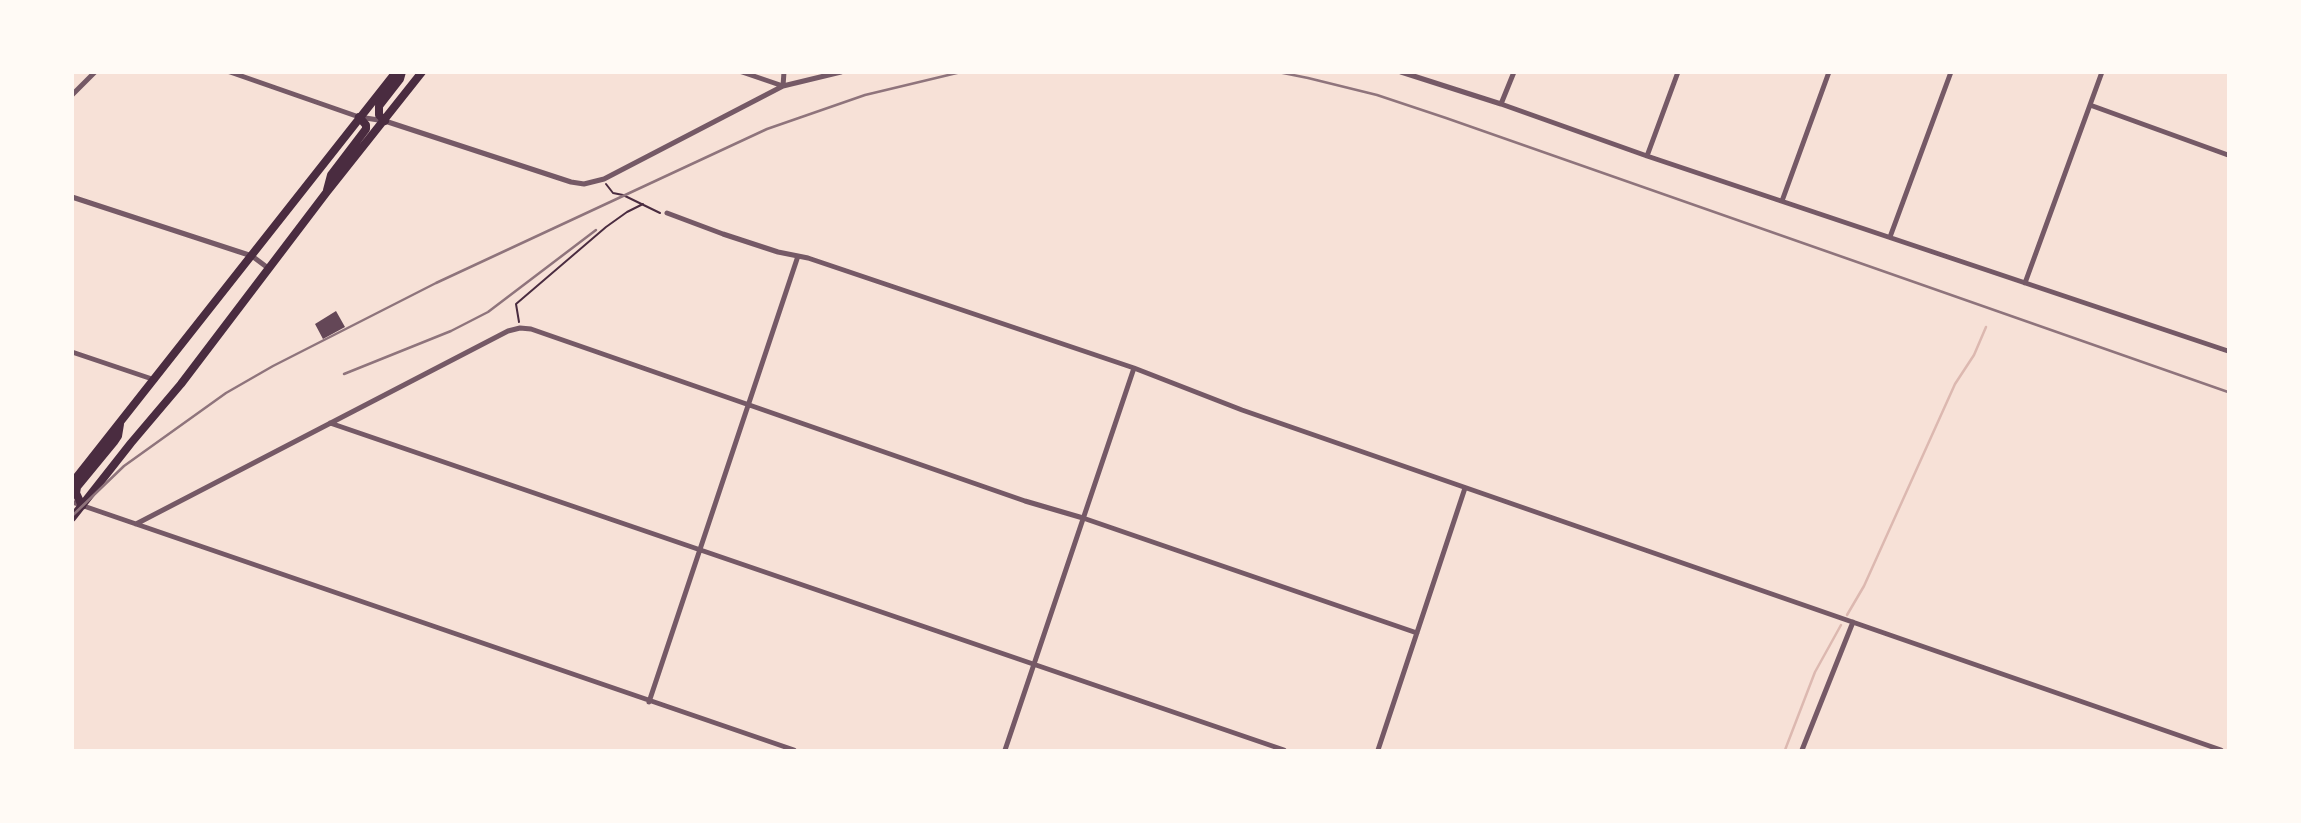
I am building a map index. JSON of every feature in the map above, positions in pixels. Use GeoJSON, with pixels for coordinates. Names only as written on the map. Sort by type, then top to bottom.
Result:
{"type":"FeatureCollection","features":[{"type":"Feature","properties":{"kind":"main road"},"geometry":{"type":"LineString","coordinates":[[72,483],[396,72]]}},
{"type":"Feature","properties":{"kind":"main road"},"geometry":{"type":"LineString","coordinates":[[385,121],[379,115],[379,106],[400,79],[402,72]]}},
{"type":"Feature","properties":{"kind":"main road"},"geometry":{"type":"LineString","coordinates":[[72,518],[181,384],[268,268],[422,72]]}},
{"type":"Feature","properties":{"kind":"main road"},"geometry":{"type":"LineString","coordinates":[[326,193],[331,175],[366,129],[366,125],[359,117]]}},
{"type":"Feature","properties":{"kind":"main road"},"geometry":{"type":"LineString","coordinates":[[82,506],[76,493],[77,487],[118,436],[120,422]]}},
{"type":"Feature","properties":{"kind":"street"},"geometry":{"type":"LineString","coordinates":[[72,95],[95,72]]}},
{"type":"Feature","properties":{"kind":"street"},"geometry":{"type":"LineString","coordinates":[[230,72],[359,117],[385,121],[571,182],[584,184],[604,179],[783,86],[842,72]]}},
{"type":"Feature","properties":{"kind":"street"},"geometry":{"type":"LineString","coordinates":[[742,72],[783,86]]}},
{"type":"Feature","properties":{"kind":"street"},"geometry":{"type":"LineString","coordinates":[[783,86],[784,72]]}},
{"type":"Feature","properties":{"kind":"street"},"geometry":{"type":"LineString","coordinates":[[1402,72],[2228,351]]}},
{"type":"Feature","properties":{"kind":"street"},"geometry":{"type":"LineString","coordinates":[[1501,104],[1514,72]]}},
{"type":"Feature","properties":{"kind":"street"},"geometry":{"type":"LineString","coordinates":[[1647,156],[1678,72]]}},
{"type":"Feature","properties":{"kind":"street"},"geometry":{"type":"LineString","coordinates":[[1782,201],[1829,72]]}},
{"type":"Feature","properties":{"kind":"street"},"geometry":{"type":"LineString","coordinates":[[1890,237],[1951,72]]}},
{"type":"Feature","properties":{"kind":"street"},"geometry":{"type":"LineString","coordinates":[[2025,283],[2102,72]]}},
{"type":"Feature","properties":{"kind":"street"},"geometry":{"type":"LineString","coordinates":[[2090,105],[2228,155]]}},
{"type":"Feature","properties":{"kind":"street"},"geometry":{"type":"LineString","coordinates":[[72,197],[252,256],[268,268]]}},
{"type":"Feature","properties":{"kind":"street"},"geometry":{"type":"LineString","coordinates":[[667,213],[723,234],[798,256],[1134,368],[1242,410],[2221,750]]}},
{"type":"Feature","properties":{"kind":"street"},"geometry":{"type":"LineString","coordinates":[[649,702],[798,256]]}},
{"type":"Feature","properties":{"kind":"street"},"geometry":{"type":"LineString","coordinates":[[136,524],[508,331],[520,328],[531,329],[1025,501],[1083,518],[1417,633]]}},
{"type":"Feature","properties":{"kind":"street"},"geometry":{"type":"LineString","coordinates":[[72,352],[155,380]]}},
{"type":"Feature","properties":{"kind":"street"},"geometry":{"type":"LineString","coordinates":[[1005,750],[1134,368]]}},
{"type":"Feature","properties":{"kind":"street"},"geometry":{"type":"LineString","coordinates":[[330,423],[1034,666],[1284,750]]}},
{"type":"Feature","properties":{"kind":"street"},"geometry":{"type":"LineString","coordinates":[[1378,750],[1465,488]]}},
{"type":"Feature","properties":{"kind":"street"},"geometry":{"type":"LineString","coordinates":[[72,502],[649,702],[794,750]]}},
{"type":"Feature","properties":{"kind":"street"},"geometry":{"type":"LineString","coordinates":[[1802,750],[1853,622]]}},
{"type":"Feature","properties":{"kind":"path"},"geometry":{"type":"LineString","coordinates":[[604,179],[613,193],[643,204],[657,213],[667,213]]}},
{"type":"Feature","properties":{"kind":"path"},"geometry":{"type":"LineString","coordinates":[[520,328],[516,304],[606,227],[627,212],[643,204]]}},
{"type":"Feature","properties":{"kind":"building"},"geometry":{"type":"Polygon","coordinates":[[[336,311],[345,327],[323,339],[315,324],[336,311]]]}},
{"type":"Feature","properties":{"kind":"waterway"},"geometry":{"type":"LineString","coordinates":[[1847,615],[1864,586],[1955,384],[1974,355],[1986,327]]}},
{"type":"Feature","properties":{"kind":"waterway"},"geometry":{"type":"LineString","coordinates":[[1785,750],[1815,672],[1841,625]]}},
{"type":"Feature","properties":{"kind":"railway"},"geometry":{"type":"LineString","coordinates":[[72,516],[124,466],[226,393],[273,366],[436,283],[767,129],[865,95],[961,72]]}},
{"type":"Feature","properties":{"kind":"railway"},"geometry":{"type":"LineString","coordinates":[[1278,72],[1377,95],[1446,118],[2228,392]]}},
{"type":"Feature","properties":{"kind":"railway"},"geometry":{"type":"LineString","coordinates":[[344,374],[451,331],[488,312],[596,230]]}}]}
